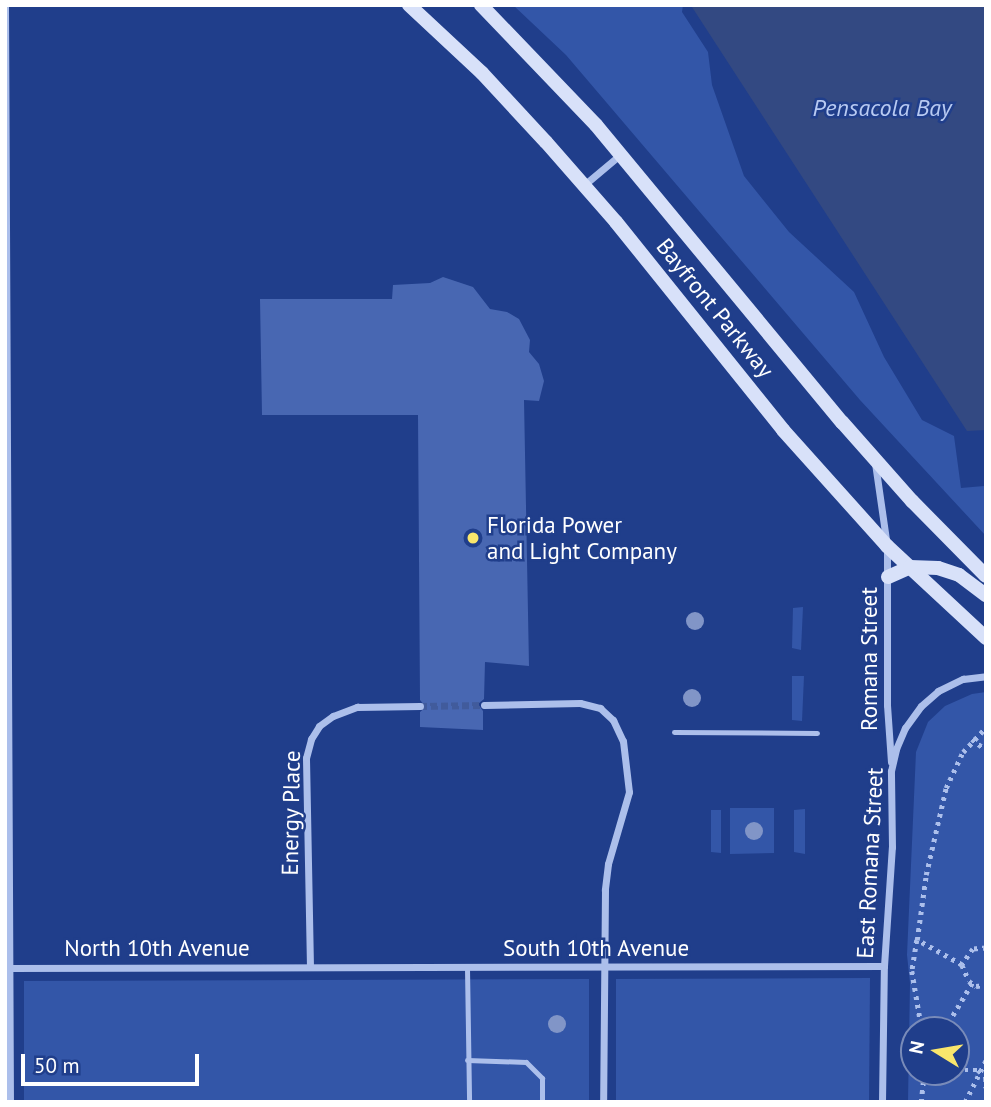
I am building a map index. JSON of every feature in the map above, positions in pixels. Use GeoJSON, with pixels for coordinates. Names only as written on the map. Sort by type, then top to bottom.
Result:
{"type":"FeatureCollection","features":[{"type":"Feature","properties":{"kind":"main road","name":"Bayfront Parkway"},"geometry":{"type":"LineString","coordinates":[[409,5],[482,73],[584,185],[783,429],[887,546],[986,638]]}},
{"type":"Feature","properties":{"kind":"main road","name":"Bayfront Parkway"},"geometry":{"type":"LineString","coordinates":[[481,5],[546,70],[622,154],[873,456],[912,501],[986,576]]}},
{"type":"Feature","properties":{"kind":"main road"},"geometry":{"type":"LineString","coordinates":[[888,577],[910,567],[950,570],[986,595]]}},
{"type":"Feature","properties":{"kind":"street"},"geometry":{"type":"LineString","coordinates":[[5,5],[10,1102]]}},
{"type":"Feature","properties":{"kind":"street"},"geometry":{"type":"LineString","coordinates":[[584,185],[622,154]]}},
{"type":"Feature","properties":{"kind":"street","name":"Romana Street"},"geometry":{"type":"LineString","coordinates":[[873,456],[887,546],[887,705],[891,771]]}},
{"type":"Feature","properties":{"kind":"street","name":"East Romana Street"},"geometry":{"type":"LineString","coordinates":[[882,1102],[884,966],[892,847],[891,771],[905,728],[921,706],[938,691],[963,680],[986,676]]}},
{"type":"Feature","properties":{"kind":"street"},"geometry":{"type":"LineString","coordinates":[[484,705],[580,703],[600,708],[613,720],[623,741],[629,792],[608,864],[602,967],[603,1102]]}},
{"type":"Feature","properties":{"kind":"street","name":"Energy Place"},"geometry":{"type":"LineString","coordinates":[[310,967],[306,758],[311,739],[319,726],[333,716],[357,707],[420,706]]}},
{"type":"Feature","properties":{"kind":"street","name":"South 10th Avenue"},"geometry":{"type":"LineString","coordinates":[[310,967],[884,966]]}},
{"type":"Feature","properties":{"kind":"street","name":"North 10th Avenue"},"geometry":{"type":"LineString","coordinates":[[8,968],[310,967]]}},
{"type":"Feature","properties":{"kind":"lane"},"geometry":{"type":"LineString","coordinates":[[674,732],[817,733]]}},
{"type":"Feature","properties":{"kind":"lane"},"geometry":{"type":"LineString","coordinates":[[467,968],[468,1102]]}},
{"type":"Feature","properties":{"kind":"lane"},"geometry":{"type":"LineString","coordinates":[[467,1060],[526,1062],[542,1079],[542,1102]]}},
{"type":"Feature","properties":{"kind":"path"},"geometry":{"type":"LineString","coordinates":[[920,1016],[912,971],[921,902],[946,788],[972,739],[986,727]]}},
{"type":"Feature","properties":{"kind":"path"},"geometry":{"type":"LineString","coordinates":[[972,739],[986,750]]}},
{"type":"Feature","properties":{"kind":"path"},"geometry":{"type":"LineString","coordinates":[[917,940],[962,965]]}},
{"type":"Feature","properties":{"kind":"path"},"geometry":{"type":"LineString","coordinates":[[986,948],[973,949],[962,965],[964,974],[972,983],[986,985]]}},
{"type":"Feature","properties":{"kind":"path"},"geometry":{"type":"LineString","coordinates":[[952,1016],[972,983]]}},
{"type":"Feature","properties":{"kind":"path"},"geometry":{"type":"LineString","coordinates":[[965,1102],[978,1070],[986,1060]]}},
{"type":"Feature","properties":{"kind":"path"},"geometry":{"type":"LineString","coordinates":[[970,1070],[978,1070],[986,1078],[986,1088]]}},
{"type":"Feature","properties":{"kind":"shaded area"},"geometry":{"type":"Polygon","coordinates":[[[513,5],[683,5],[682,12],[708,52],[712,85],[744,176],[789,232],[854,292],[884,357],[922,420],[954,436],[961,488],[984,486],[986,480],[986,536],[860,400],[566,55],[513,5]]]}},
{"type":"Feature","properties":{"kind":"shaded area"},"geometry":{"type":"Polygon","coordinates":[[[803,607],[801,650],[792,648],[793,608],[803,607]]]}},
{"type":"Feature","properties":{"kind":"shaded area"},"geometry":{"type":"Polygon","coordinates":[[[792,676],[804,676],[802,721],[792,720],[792,676]]]}},
{"type":"Feature","properties":{"kind":"shaded area"},"geometry":{"type":"Polygon","coordinates":[[[986,692],[986,1102],[908,1102],[908,1086],[970,1086],[970,1016],[909,1016],[907,955],[916,752],[928,722],[945,706],[972,694],[986,692]]]}},
{"type":"Feature","properties":{"kind":"shaded area"},"geometry":{"type":"Polygon","coordinates":[[[730,808],[774,808],[774,853],[730,854],[730,808]]]}},
{"type":"Feature","properties":{"kind":"shaded area"},"geometry":{"type":"Polygon","coordinates":[[[805,809],[805,854],[794,852],[794,810],[805,809]]]}},
{"type":"Feature","properties":{"kind":"shaded area"},"geometry":{"type":"Polygon","coordinates":[[[711,810],[721,810],[721,853],[711,852],[711,810]]]}},
{"type":"Feature","properties":{"kind":"shaded area"},"geometry":{"type":"Polygon","coordinates":[[[870,978],[869,1102],[616,1102],[616,979],[870,978]]]}},
{"type":"Feature","properties":{"kind":"shaded area"},"geometry":{"type":"Polygon","coordinates":[[[589,979],[589,1102],[24,1102],[24,981],[589,979]]]}},
{"type":"Feature","properties":{"kind":"water","name":"Pensacola Bay"},"geometry":{"type":"Polygon","coordinates":[[[986,5],[986,430],[967,431],[692,7],[986,5]]]}},
{"type":"Feature","properties":{"kind":"building","name":"Florida Power and Light Company"},"geometry":{"type":"Polygon","coordinates":[[[443,277],[473,287],[490,309],[507,312],[519,319],[530,340],[529,352],[539,364],[544,381],[539,401],[524,400],[529,666],[485,662],[484,699],[478,704],[483,711],[483,730],[420,727],[420,712],[426,707],[420,700],[418,415],[262,415],[260,299],[392,299],[393,285],[430,283],[443,277]]]}},
{"type":"Feature","properties":{"kind":"tunnel"},"geometry":{"type":"LineString","coordinates":[[420,706],[484,705]]}},
{"type":"Feature","properties":{"kind":"place","name":"Florida Power and Light Company"},"geometry":{"type":"Point","coordinates":[473,538]}}]}
